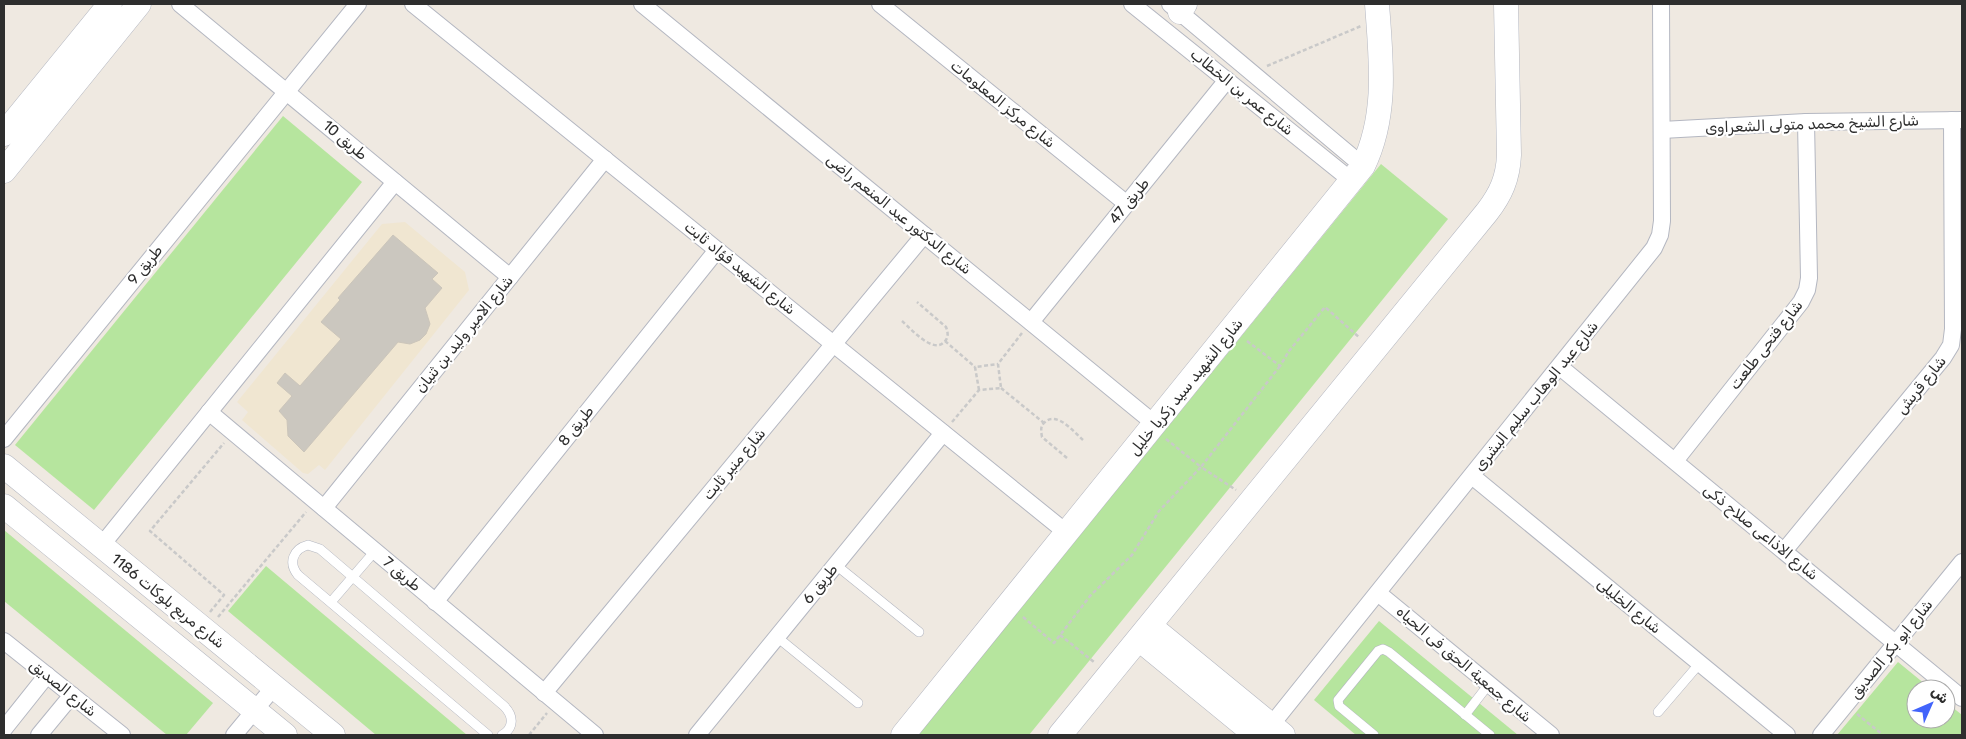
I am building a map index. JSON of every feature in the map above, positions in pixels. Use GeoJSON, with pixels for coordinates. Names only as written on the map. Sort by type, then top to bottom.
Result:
{"type":"FeatureCollection","features":[{"type":"Feature","properties":{"kind":"street"},"geometry":{"type":"LineString","coordinates":[[4,134],[110,4]]}},
{"type":"Feature","properties":{"kind":"street"},"geometry":{"type":"LineString","coordinates":[[4,171],[139,4]]}},
{"type":"Feature","properties":{"kind":"street","name":"طريق 10"},"geometry":{"type":"LineString","coordinates":[[180,4],[510,277]]}},
{"type":"Feature","properties":{"kind":"street","name":"طريق 9"},"geometry":{"type":"LineString","coordinates":[[4,438],[358,4]]}},
{"type":"Feature","properties":{"kind":"street","name":"شارع الشهيد فؤاد ثابت"},"geometry":{"type":"LineString","coordinates":[[413,4],[1067,533]]}},
{"type":"Feature","properties":{"kind":"street","name":"شارع الدكتور عبد المنعم راضى"},"geometry":{"type":"LineString","coordinates":[[642,4],[1031,322],[1154,426]]}},
{"type":"Feature","properties":{"kind":"street","name":"شارع مركز المعلومات"},"geometry":{"type":"LineString","coordinates":[[880,4],[1127,204]]}},
{"type":"Feature","properties":{"kind":"street","name":"شارع عمر بن الخطاب"},"geometry":{"type":"LineString","coordinates":[[1132,4],[1227,80],[1358,174]]}},
{"type":"Feature","properties":{"kind":"street"},"geometry":{"type":"LineString","coordinates":[[1060,735],[1375,350],[1487,212],[1501,192],[1506,180],[1509,155],[1506,4]]}},
{"type":"Feature","properties":{"kind":"street","name":"شارع عبد الوهاب سليم البشرى"},"geometry":{"type":"LineString","coordinates":[[1268,733],[1650,254],[1657,242],[1662,220],[1661,4]]}},
{"type":"Feature","properties":{"kind":"street","name":"شارع عمر بن الخطاب"},"geometry":{"type":"LineString","coordinates":[[1178,6],[1252,72],[1358,174]]}},
{"type":"Feature","properties":{"kind":"street","name":"شارع الشهيد سيد زكريا خليل"},"geometry":{"type":"LineString","coordinates":[[903,735],[1358,174],[1374,138],[1381,100],[1382,77],[1378,11]]}},
{"type":"Feature","properties":{"kind":"street","name":"طريق 47"},"geometry":{"type":"LineString","coordinates":[[1031,322],[1227,80]]}},
{"type":"Feature","properties":{"kind":"street","name":"شارع الشيخ محمد متولى الشعراوى"},"geometry":{"type":"LineString","coordinates":[[1662,130],[1806,122],[1957,120]]}},
{"type":"Feature","properties":{"kind":"street","name":"شارع قريش"},"geometry":{"type":"LineString","coordinates":[[1784,551],[1948,352],[1953,337],[1957,252],[1957,120]]}},
{"type":"Feature","properties":{"kind":"street","name":"شارع فتحى طلعت"},"geometry":{"type":"LineString","coordinates":[[1675,461],[1801,302],[1807,290],[1809,278],[1806,122]]}},
{"type":"Feature","properties":{"kind":"street","name":"شارع الامير وليد بن ثنيان"},"geometry":{"type":"LineString","coordinates":[[319,504],[510,277],[605,159]]}},
{"type":"Feature","properties":{"kind":"street"},"geometry":{"type":"LineString","coordinates":[[99,584],[102,547],[395,182]]}},
{"type":"Feature","properties":{"kind":"street","name":"شارع منير ثابت"},"geometry":{"type":"LineString","coordinates":[[550,698],[833,344],[924,235]]}},
{"type":"Feature","properties":{"kind":"street","name":"طريق 8"},"geometry":{"type":"LineString","coordinates":[[435,602],[717,250]]}},
{"type":"Feature","properties":{"kind":"street","name":"شارع الاذاعى صلاح ذكى"},"geometry":{"type":"LineString","coordinates":[[1560,367],[1962,698]]}},
{"type":"Feature","properties":{"kind":"street","name":"طريق 7"},"geometry":{"type":"LineString","coordinates":[[209,412],[595,735]]}},
{"type":"Feature","properties":{"kind":"street","name":"طريق 6"},"geometry":{"type":"LineString","coordinates":[[698,735],[943,433]]}},
{"type":"Feature","properties":{"kind":"street","name":"شارع مربع بلوكات 1186"},"geometry":{"type":"LineString","coordinates":[[4,466],[333,735]]}},
{"type":"Feature","properties":{"kind":"street","name":"شارع الخليلى"},"geometry":{"type":"LineString","coordinates":[[1472,476],[1787,735]]}},
{"type":"Feature","properties":{"kind":"street","name":"شارع مربع بلوكات 1186"},"geometry":{"type":"LineString","coordinates":[[4,506],[286,735]]}},
{"type":"Feature","properties":{"kind":"street"},"geometry":{"type":"LineString","coordinates":[[67,558],[102,547]]}},
{"type":"Feature","properties":{"kind":"street","name":"شارع ابو بكر الصديق"},"geometry":{"type":"LineString","coordinates":[[1821,735],[1962,562]]}},
{"type":"Feature","properties":{"kind":"street","name":"شارع جمعية الحق فى الحياه"},"geometry":{"type":"LineString","coordinates":[[1378,593],[1550,735]]}},
{"type":"Feature","properties":{"kind":"street"},"geometry":{"type":"LineString","coordinates":[[1144,633],[1268,733]]}},
{"type":"Feature","properties":{"kind":"street","name":"شارع الصديق"},"geometry":{"type":"LineString","coordinates":[[4,641],[122,735]]}},
{"type":"Feature","properties":{"kind":"street"},"geometry":{"type":"LineString","coordinates":[[4,729],[47,676]]}},
{"type":"Feature","properties":{"kind":"street"},"geometry":{"type":"LineString","coordinates":[[234,735],[274,687]]}},
{"type":"Feature","properties":{"kind":"street"},"geometry":{"type":"LineString","coordinates":[[39,735],[72,696]]}},
{"type":"Feature","properties":{"kind":"lane"},"geometry":{"type":"LineString","coordinates":[[488,735],[295,571],[292,560],[297,550],[308,545],[314,546],[509,711],[512,724],[509,730],[502,735]]}},
{"type":"Feature","properties":{"kind":"lane"},"geometry":{"type":"LineString","coordinates":[[331,602],[375,551]]}},
{"type":"Feature","properties":{"kind":"lane"},"geometry":{"type":"LineString","coordinates":[[836,565],[918,632]]}},
{"type":"Feature","properties":{"kind":"lane"},"geometry":{"type":"LineString","coordinates":[[777,637],[858,703]]}},
{"type":"Feature","properties":{"kind":"lane"},"geometry":{"type":"LineString","coordinates":[[1374,735],[1339,706],[1338,700],[1380,650],[1389,652],[1490,735]]}},
{"type":"Feature","properties":{"kind":"lane"},"geometry":{"type":"LineString","coordinates":[[1658,712],[1700,663]]}},
{"type":"Feature","properties":{"kind":"lane"},"geometry":{"type":"LineString","coordinates":[[1465,715],[1489,684]]}},
{"type":"Feature","properties":{"kind":"path"},"geometry":{"type":"LineString","coordinates":[[1252,72],[1378,11]]}},
{"type":"Feature","properties":{"kind":"path"},"geometry":{"type":"LineString","coordinates":[[902,321],[931,345],[939,345],[945,341],[948,333],[946,327],[917,302]]}},
{"type":"Feature","properties":{"kind":"path"},"geometry":{"type":"LineString","coordinates":[[1008,606],[1054,643],[1090,596],[1132,555],[1160,511],[1201,467],[1280,366],[1289,351],[1325,307],[1375,350]]}},
{"type":"Feature","properties":{"kind":"path"},"geometry":{"type":"LineString","coordinates":[[975,367],[998,364],[1031,322]]}},
{"type":"Feature","properties":{"kind":"path"},"geometry":{"type":"LineString","coordinates":[[1232,329],[1280,366]]}},
{"type":"Feature","properties":{"kind":"path"},"geometry":{"type":"LineString","coordinates":[[945,341],[975,367],[978,390]]}},
{"type":"Feature","properties":{"kind":"path"},"geometry":{"type":"LineString","coordinates":[[998,364],[1001,388],[1044,423]]}},
{"type":"Feature","properties":{"kind":"path"},"geometry":{"type":"LineString","coordinates":[[943,433],[978,390],[1001,388]]}},
{"type":"Feature","properties":{"kind":"path"},"geometry":{"type":"LineString","coordinates":[[1068,458],[1042,437],[1041,428],[1044,423],[1050,419],[1058,419],[1083,440]]}},
{"type":"Feature","properties":{"kind":"path"},"geometry":{"type":"LineString","coordinates":[[1154,426],[1201,467],[1251,501]]}},
{"type":"Feature","properties":{"kind":"path"},"geometry":{"type":"LineString","coordinates":[[203,629],[224,595],[150,531],[233,432]]}},
{"type":"Feature","properties":{"kind":"path"},"geometry":{"type":"LineString","coordinates":[[203,629],[319,504]]}},
{"type":"Feature","properties":{"kind":"path"},"geometry":{"type":"LineString","coordinates":[[1060,635],[1110,675]]}},
{"type":"Feature","properties":{"kind":"path"},"geometry":{"type":"LineString","coordinates":[[529,735],[550,698]]}},
{"type":"Feature","properties":{"kind":"path"},"geometry":{"type":"LineString","coordinates":[[1846,705],[1883,735]]}},
{"type":"Feature","properties":{"kind":"shaded area"},"geometry":{"type":"Polygon","coordinates":[[[405,222],[465,272],[469,290],[325,470],[319,465],[308,474],[303,473],[242,420],[248,412],[237,402],[382,224],[405,222]]]}},
{"type":"Feature","properties":{"kind":"green space"},"geometry":{"type":"Polygon","coordinates":[[[283,116],[362,182],[94,510],[15,445],[283,116]]]}},
{"type":"Feature","properties":{"kind":"green space"},"geometry":{"type":"Polygon","coordinates":[[[1381,164],[1448,219],[1029,735],[918,735],[1381,164]]]}},
{"type":"Feature","properties":{"kind":"green space"},"geometry":{"type":"Polygon","coordinates":[[[4,530],[213,703],[186,735],[167,735],[4,601],[4,530]]]}},
{"type":"Feature","properties":{"kind":"green space"},"geometry":{"type":"Polygon","coordinates":[[[266,566],[467,735],[376,735],[228,611],[266,566]]]}},
{"type":"Feature","properties":{"kind":"green space"},"geometry":{"type":"Polygon","coordinates":[[[1379,621],[1518,735],[1356,735],[1314,700],[1379,621]]]}},
{"type":"Feature","properties":{"kind":"green space"},"geometry":{"type":"Polygon","coordinates":[[[1898,662],[1919,679],[1906,679],[1906,729],[1956,729],[1956,710],[1962,715],[1962,735],[1837,735],[1898,662]]]}},
{"type":"Feature","properties":{"kind":"building"},"geometry":{"type":"Polygon","coordinates":[[[393,235],[438,273],[432,279],[442,288],[425,308],[430,324],[426,334],[420,340],[410,344],[398,342],[304,452],[288,436],[287,420],[279,411],[292,396],[277,383],[285,373],[300,386],[341,339],[321,322],[340,300],[338,298],[393,235]]]}}]}
